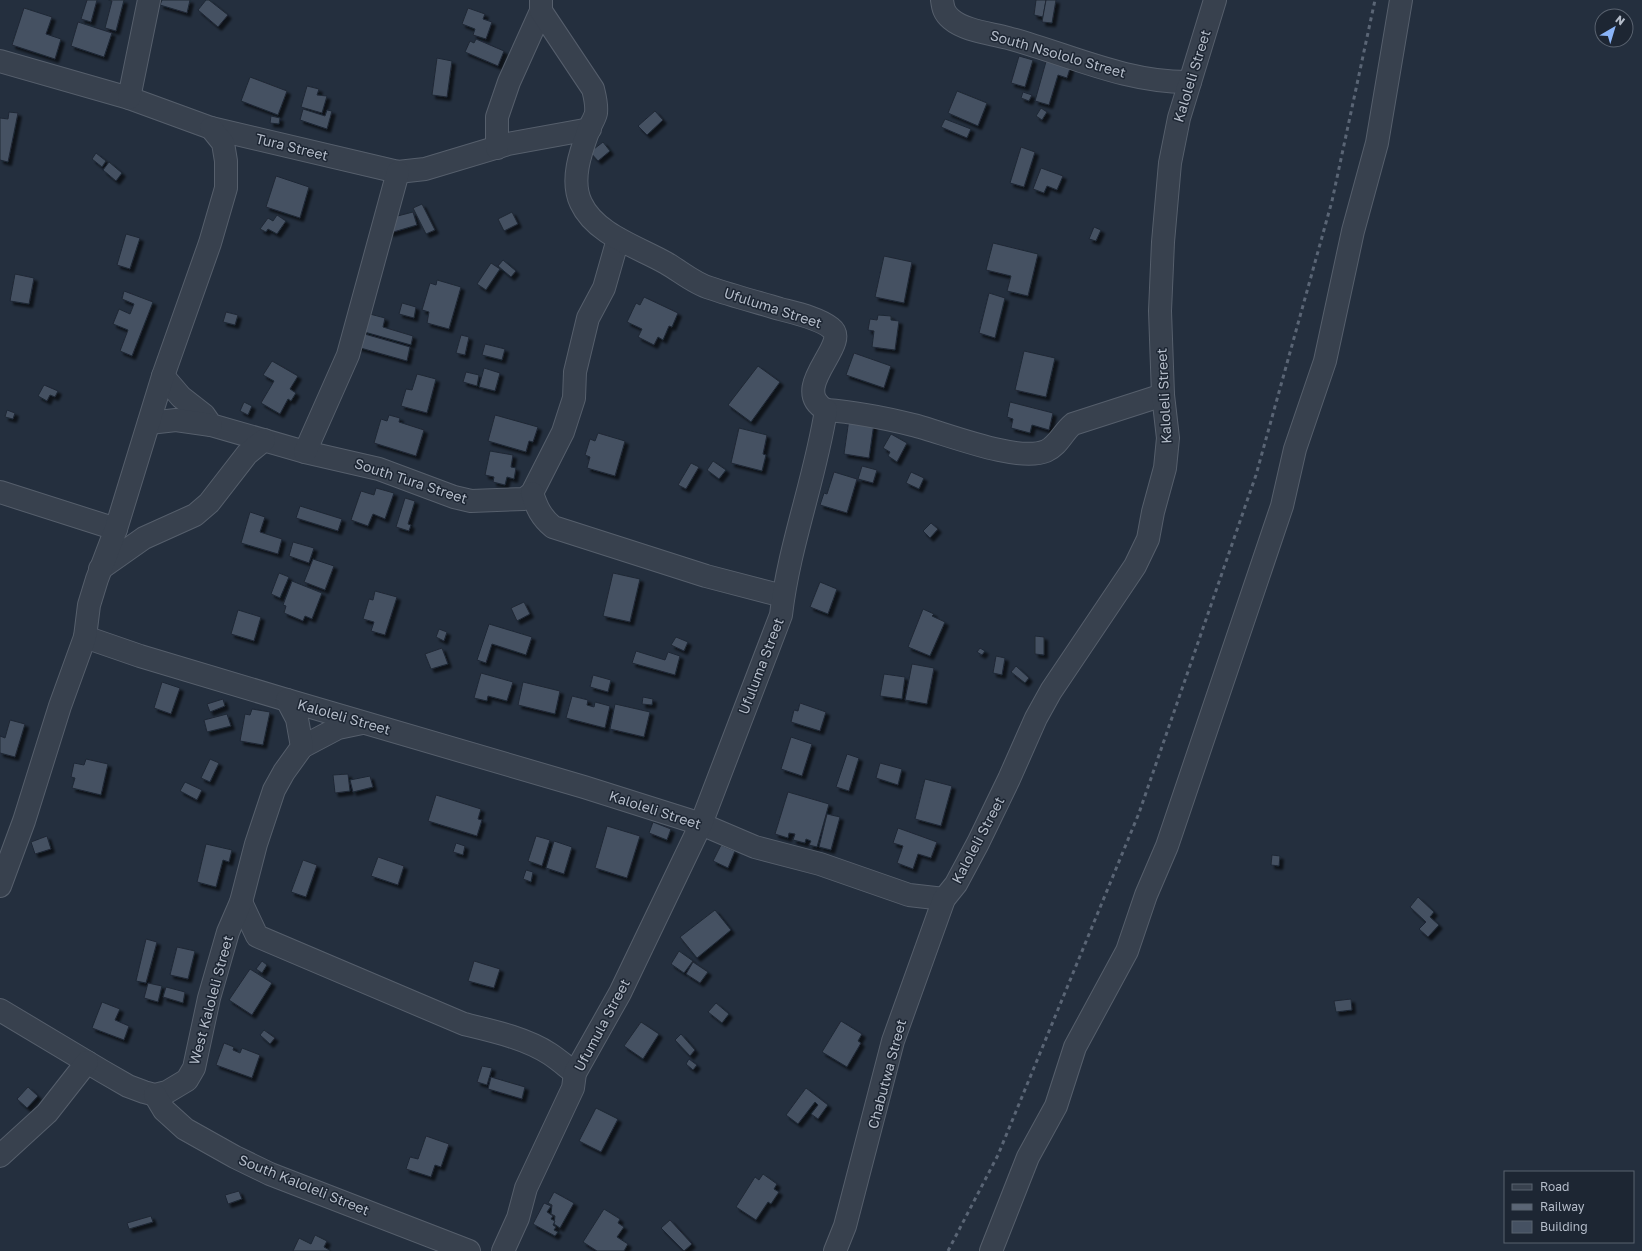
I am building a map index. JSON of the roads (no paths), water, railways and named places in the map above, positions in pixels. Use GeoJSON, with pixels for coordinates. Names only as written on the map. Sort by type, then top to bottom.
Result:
{"type":"FeatureCollection","features":[{"type":"Feature","properties":{"kind":"street"},"geometry":{"type":"LineString","coordinates":[[129,98],[149,0]]}},
{"type":"Feature","properties":{"kind":"street","name":"South Nsololo Street"},"geometry":{"type":"LineString","coordinates":[[942,0],[943,10],[951,19],[967,28],[1008,38],[1095,66],[1140,78],[1166,82],[1190,82]]}},
{"type":"Feature","properties":{"kind":"street","name":"Kaloleli Street"},"geometry":{"type":"LineString","coordinates":[[85,637],[140,656],[584,787],[701,824],[755,847],[820,864],[909,895],[944,899],[956,884],[978,843],[1009,780],[1036,718],[1051,691],[1125,582],[1148,539],[1165,468],[1168,438],[1163,395],[1160,311],[1165,210],[1170,163],[1179,118],[1215,0]]}},
{"type":"Feature","properties":{"kind":"street"},"geometry":{"type":"LineString","coordinates":[[991,1251],[1028,1157],[1056,1106],[1075,1047],[1127,951],[1146,895],[1167,846],[1282,506],[1295,450],[1325,361],[1351,238],[1377,143],[1401,0]]}},
{"type":"Feature","properties":{"kind":"street"},"geometry":{"type":"LineString","coordinates":[[497,148],[497,117],[509,82],[541,6]]}},
{"type":"Feature","properties":{"kind":"street","name":"Ufuluma Street"},"geometry":{"type":"LineString","coordinates":[[541,6],[593,89],[597,104],[596,114],[580,156],[576,180],[580,202],[591,216],[618,240],[659,259],[708,288],[802,315],[830,327],[834,331],[834,342],[814,386],[816,401],[826,410],[815,467],[797,530],[783,596],[781,615],[701,824]]}},
{"type":"Feature","properties":{"kind":"street","name":"Tura Street"},"geometry":{"type":"LineString","coordinates":[[0,61],[129,98],[211,128],[398,172],[425,169],[535,138],[590,129]]}},
{"type":"Feature","properties":{"kind":"street"},"geometry":{"type":"LineString","coordinates":[[0,886],[24,821],[60,706],[85,637],[89,605],[100,569],[116,529],[163,376],[210,243],[226,188],[226,161],[223,144],[211,128]]}},
{"type":"Feature","properties":{"kind":"street"},"geometry":{"type":"LineString","coordinates":[[305,452],[348,355],[398,172]]}},
{"type":"Feature","properties":{"kind":"street"},"geometry":{"type":"LineString","coordinates":[[618,240],[604,288],[586,325],[575,372],[574,398],[563,432],[532,493],[537,508],[543,519],[553,527],[706,576],[783,596]]}},
{"type":"Feature","properties":{"kind":"street"},"geometry":{"type":"LineString","coordinates":[[163,376],[181,397],[204,415],[211,425]]}},
{"type":"Feature","properties":{"kind":"street"},"geometry":{"type":"LineString","coordinates":[[826,410],[866,415],[910,424],[983,446],[1031,454],[1044,452],[1051,449],[1067,429],[1073,424],[1163,395]]}},
{"type":"Feature","properties":{"kind":"street","name":"South Tura Street"},"geometry":{"type":"LineString","coordinates":[[149,423],[176,420],[211,425],[305,452],[379,469],[454,497],[471,501],[524,499],[532,493]]}},
{"type":"Feature","properties":{"kind":"street"},"geometry":{"type":"LineString","coordinates":[[100,569],[144,538],[195,515],[209,503],[247,454],[264,440]]}},
{"type":"Feature","properties":{"kind":"street"},"geometry":{"type":"LineString","coordinates":[[0,492],[116,529]]}},
{"type":"Feature","properties":{"kind":"street"},"geometry":{"type":"LineString","coordinates":[[287,700],[296,719],[302,746],[338,728],[364,723]]}},
{"type":"Feature","properties":{"kind":"street","name":"West Kaloleli Street"},"geometry":{"type":"LineString","coordinates":[[155,1095],[167,1092],[187,1080],[194,1068],[209,998],[228,932],[241,902],[256,844],[274,790],[284,772],[302,746]]}},
{"type":"Feature","properties":{"kind":"street","name":"Ufumula Street"},"geometry":{"type":"LineString","coordinates":[[503,1251],[518,1218],[526,1188],[573,1088],[575,1073],[620,993],[701,824]]}},
{"type":"Feature","properties":{"kind":"street","name":"Chabutwa Street"},"geometry":{"type":"LineString","coordinates":[[835,1251],[845,1226],[893,1041],[944,899]]}},
{"type":"Feature","properties":{"kind":"street"},"geometry":{"type":"LineString","coordinates":[[241,902],[257,936],[464,1024],[499,1033],[527,1043],[549,1054],[575,1073]]}},
{"type":"Feature","properties":{"kind":"street"},"geometry":{"type":"LineString","coordinates":[[222,955],[234,947],[257,936]]}},
{"type":"Feature","properties":{"kind":"street"},"geometry":{"type":"LineString","coordinates":[[0,1010],[128,1086],[155,1095]]}},
{"type":"Feature","properties":{"kind":"street"},"geometry":{"type":"LineString","coordinates":[[0,1156],[47,1113],[87,1062]]}},
{"type":"Feature","properties":{"kind":"street","name":"South Kaloleli Street"},"geometry":{"type":"LineString","coordinates":[[155,1095],[164,1110],[186,1130],[235,1157],[270,1174],[469,1251]]}},
{"type":"Feature","properties":{"kind":"railway"},"geometry":{"type":"LineString","coordinates":[[948,1251],[998,1155],[1139,813],[1256,475],[1332,201],[1375,0]]}}]}
